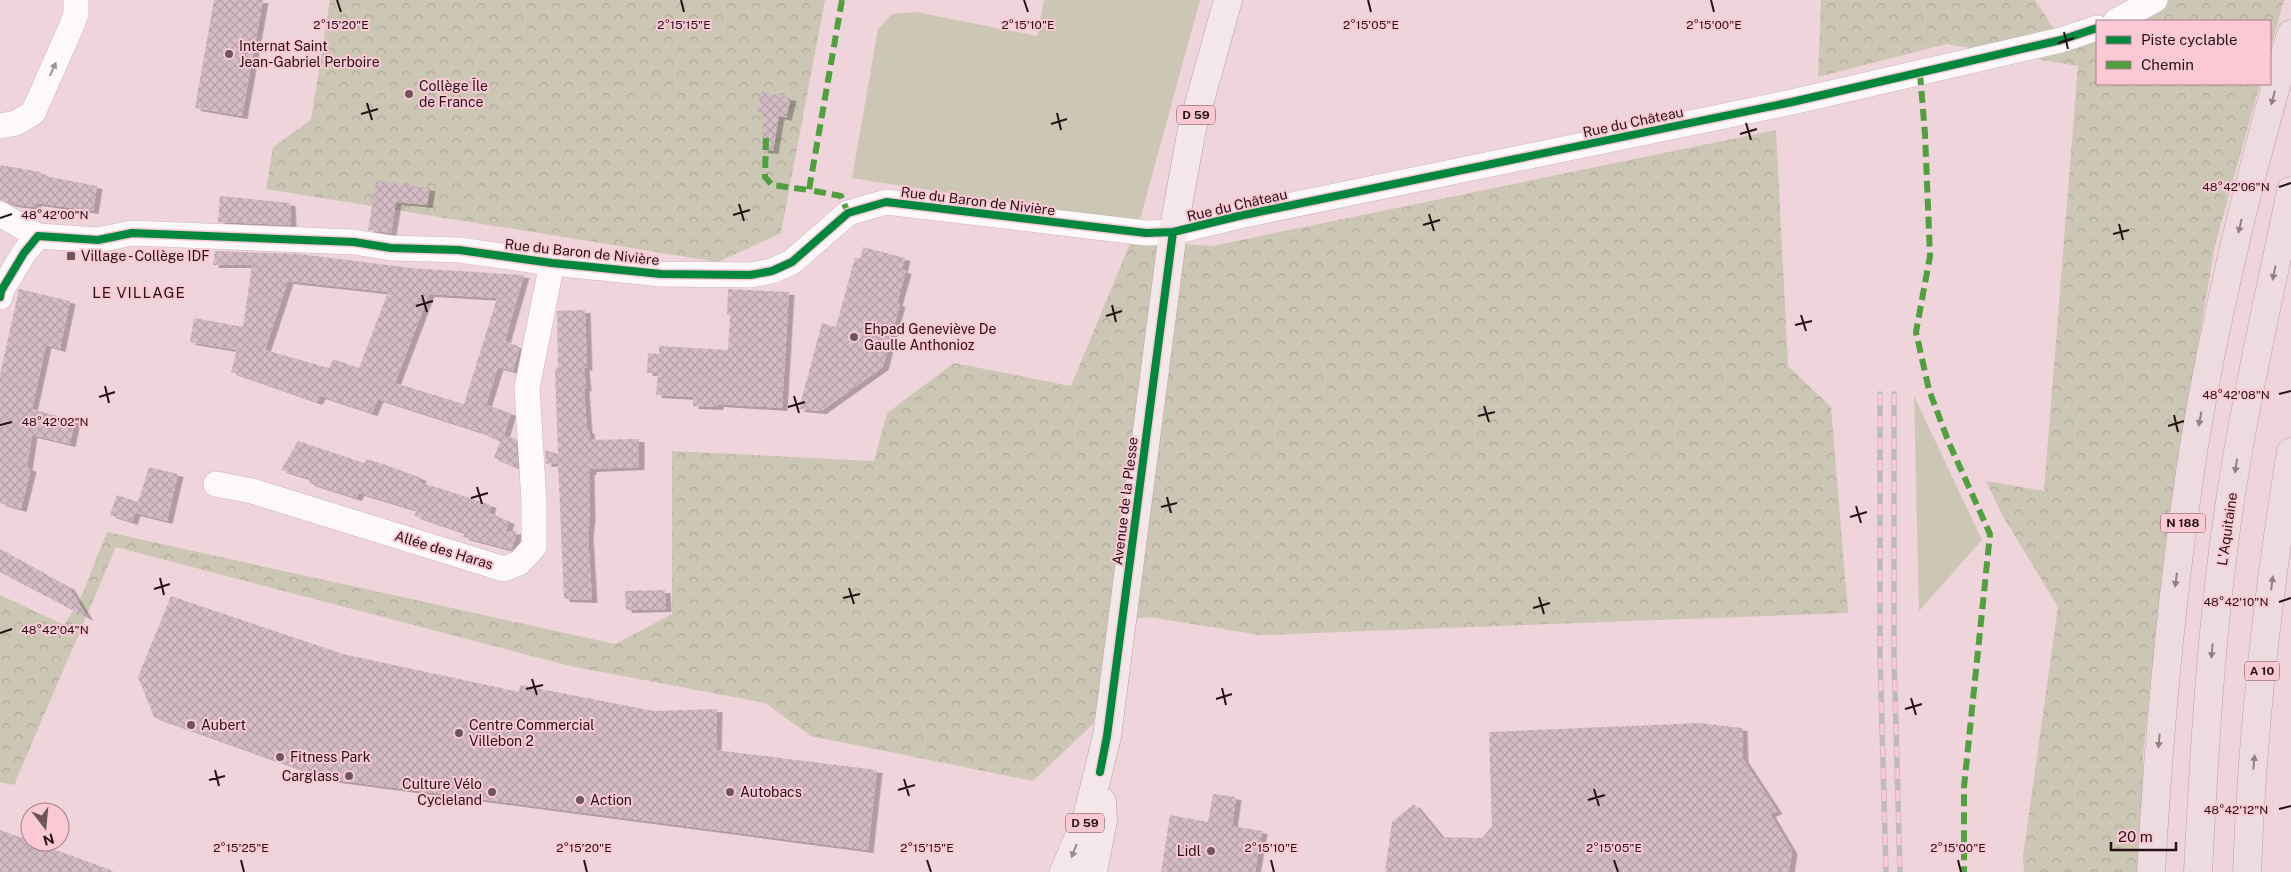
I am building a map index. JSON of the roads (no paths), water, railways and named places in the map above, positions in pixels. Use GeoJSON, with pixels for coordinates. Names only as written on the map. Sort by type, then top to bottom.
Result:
{"type":"FeatureCollection","features":[{"type":"Feature","properties":{"kind":"highway","name":"N 188"},"geometry":{"type":"LineString","coordinates":[[2151,872],[2164,678],[2195,445],[2218,324],[2251,178],[2291,34]]}},
{"type":"Feature","properties":{"kind":"highway","name":"L'Aquitaine"},"geometry":{"type":"LineString","coordinates":[[2198,872],[2205,727],[2217,602],[2235,468],[2291,190]]}},
{"type":"Feature","properties":{"kind":"highway","name":"A 10"},"geometry":{"type":"LineString","coordinates":[[2247,872],[2249,811],[2259,697],[2284,528],[2291,452]]}},
{"type":"Feature","properties":{"kind":"main road","name":"Avenue de la Plesse"},"geometry":{"type":"LineString","coordinates":[[1064,872],[1087,817],[1100,772],[1108,726],[1173,232],[1192,129],[1228,0]]}},
{"type":"Feature","properties":{"kind":"main road","name":"Avenue de la Plesse"},"geometry":{"type":"LineString","coordinates":[[1093,871],[1103,820],[1100,772]]}},
{"type":"Feature","properties":{"kind":"street"},"geometry":{"type":"LineString","coordinates":[[0,126],[16,123],[34,114],[72,25],[76,13],[76,0]]}},
{"type":"Feature","properties":{"kind":"street"},"geometry":{"type":"LineString","coordinates":[[2118,20],[2154,0]]}},
{"type":"Feature","properties":{"kind":"street","name":"Rue du Château"},"geometry":{"type":"LineString","coordinates":[[1173,232],[1239,216],[1801,100],[2061,40],[2096,28]]}},
{"type":"Feature","properties":{"kind":"street","name":"Rue du Baron de Nivière"},"geometry":{"type":"LineString","coordinates":[[38,236],[98,240],[132,233],[354,242],[391,248],[459,250],[552,263],[661,274],[750,275],[772,271],[792,262],[848,213],[886,202],[1144,233],[1173,232]]}},
{"type":"Feature","properties":{"kind":"street"},"geometry":{"type":"LineString","coordinates":[[0,214],[38,236],[24,253],[1,291],[0,297]]}},
{"type":"Feature","properties":{"kind":"street","name":"Allée des Haras"},"geometry":{"type":"LineString","coordinates":[[216,484],[252,491],[504,569],[519,562],[534,547],[534,502],[527,388],[552,263]]}},
{"type":"Feature","properties":{"kind":"railway"},"geometry":{"type":"LineString","coordinates":[[1880,394],[1880,653],[1886,872]]}},
{"type":"Feature","properties":{"kind":"railway"},"geometry":{"type":"LineString","coordinates":[[1894,394],[1894,655],[1900,872]]}},
{"type":"Feature","properties":{"kind":"place","name":"Internat Saint Jean-Gabriel Perboire"},"geometry":{"type":"Point","coordinates":[229,54]}},
{"type":"Feature","properties":{"kind":"place","name":"Collège Île de France"},"geometry":{"type":"Point","coordinates":[409,94]}},
{"type":"Feature","properties":{"kind":"place","name":"Village - Collège IDF"},"geometry":{"type":"Point","coordinates":[71,256]}},
{"type":"Feature","properties":{"kind":"place","name":"Ehpad Geneviève De Gaulle Anthonioz"},"geometry":{"type":"Point","coordinates":[854,337]}},
{"type":"Feature","properties":{"kind":"place","name":"Aubert"},"geometry":{"type":"Point","coordinates":[191,725]}},
{"type":"Feature","properties":{"kind":"place","name":"Centre Commercial Villebon 2"},"geometry":{"type":"Point","coordinates":[459,733]}},
{"type":"Feature","properties":{"kind":"place","name":"Fitness Park"},"geometry":{"type":"Point","coordinates":[280,757]}},
{"type":"Feature","properties":{"kind":"place","name":"Carglass"},"geometry":{"type":"Point","coordinates":[349,776]}},
{"type":"Feature","properties":{"kind":"place","name":"Culture Vélo Cycleland"},"geometry":{"type":"Point","coordinates":[492,792]}},
{"type":"Feature","properties":{"kind":"place","name":"Autobacs"},"geometry":{"type":"Point","coordinates":[730,792]}},
{"type":"Feature","properties":{"kind":"place","name":"Action"},"geometry":{"type":"Point","coordinates":[580,800]}},
{"type":"Feature","properties":{"kind":"place","name":"Lidl"},"geometry":{"type":"Point","coordinates":[1211,851]}},
{"type":"Feature","properties":{"kind":"district","name":"LE VILLAGE"},"geometry":{"type":"Point","coordinates":[139,293]}}]}
